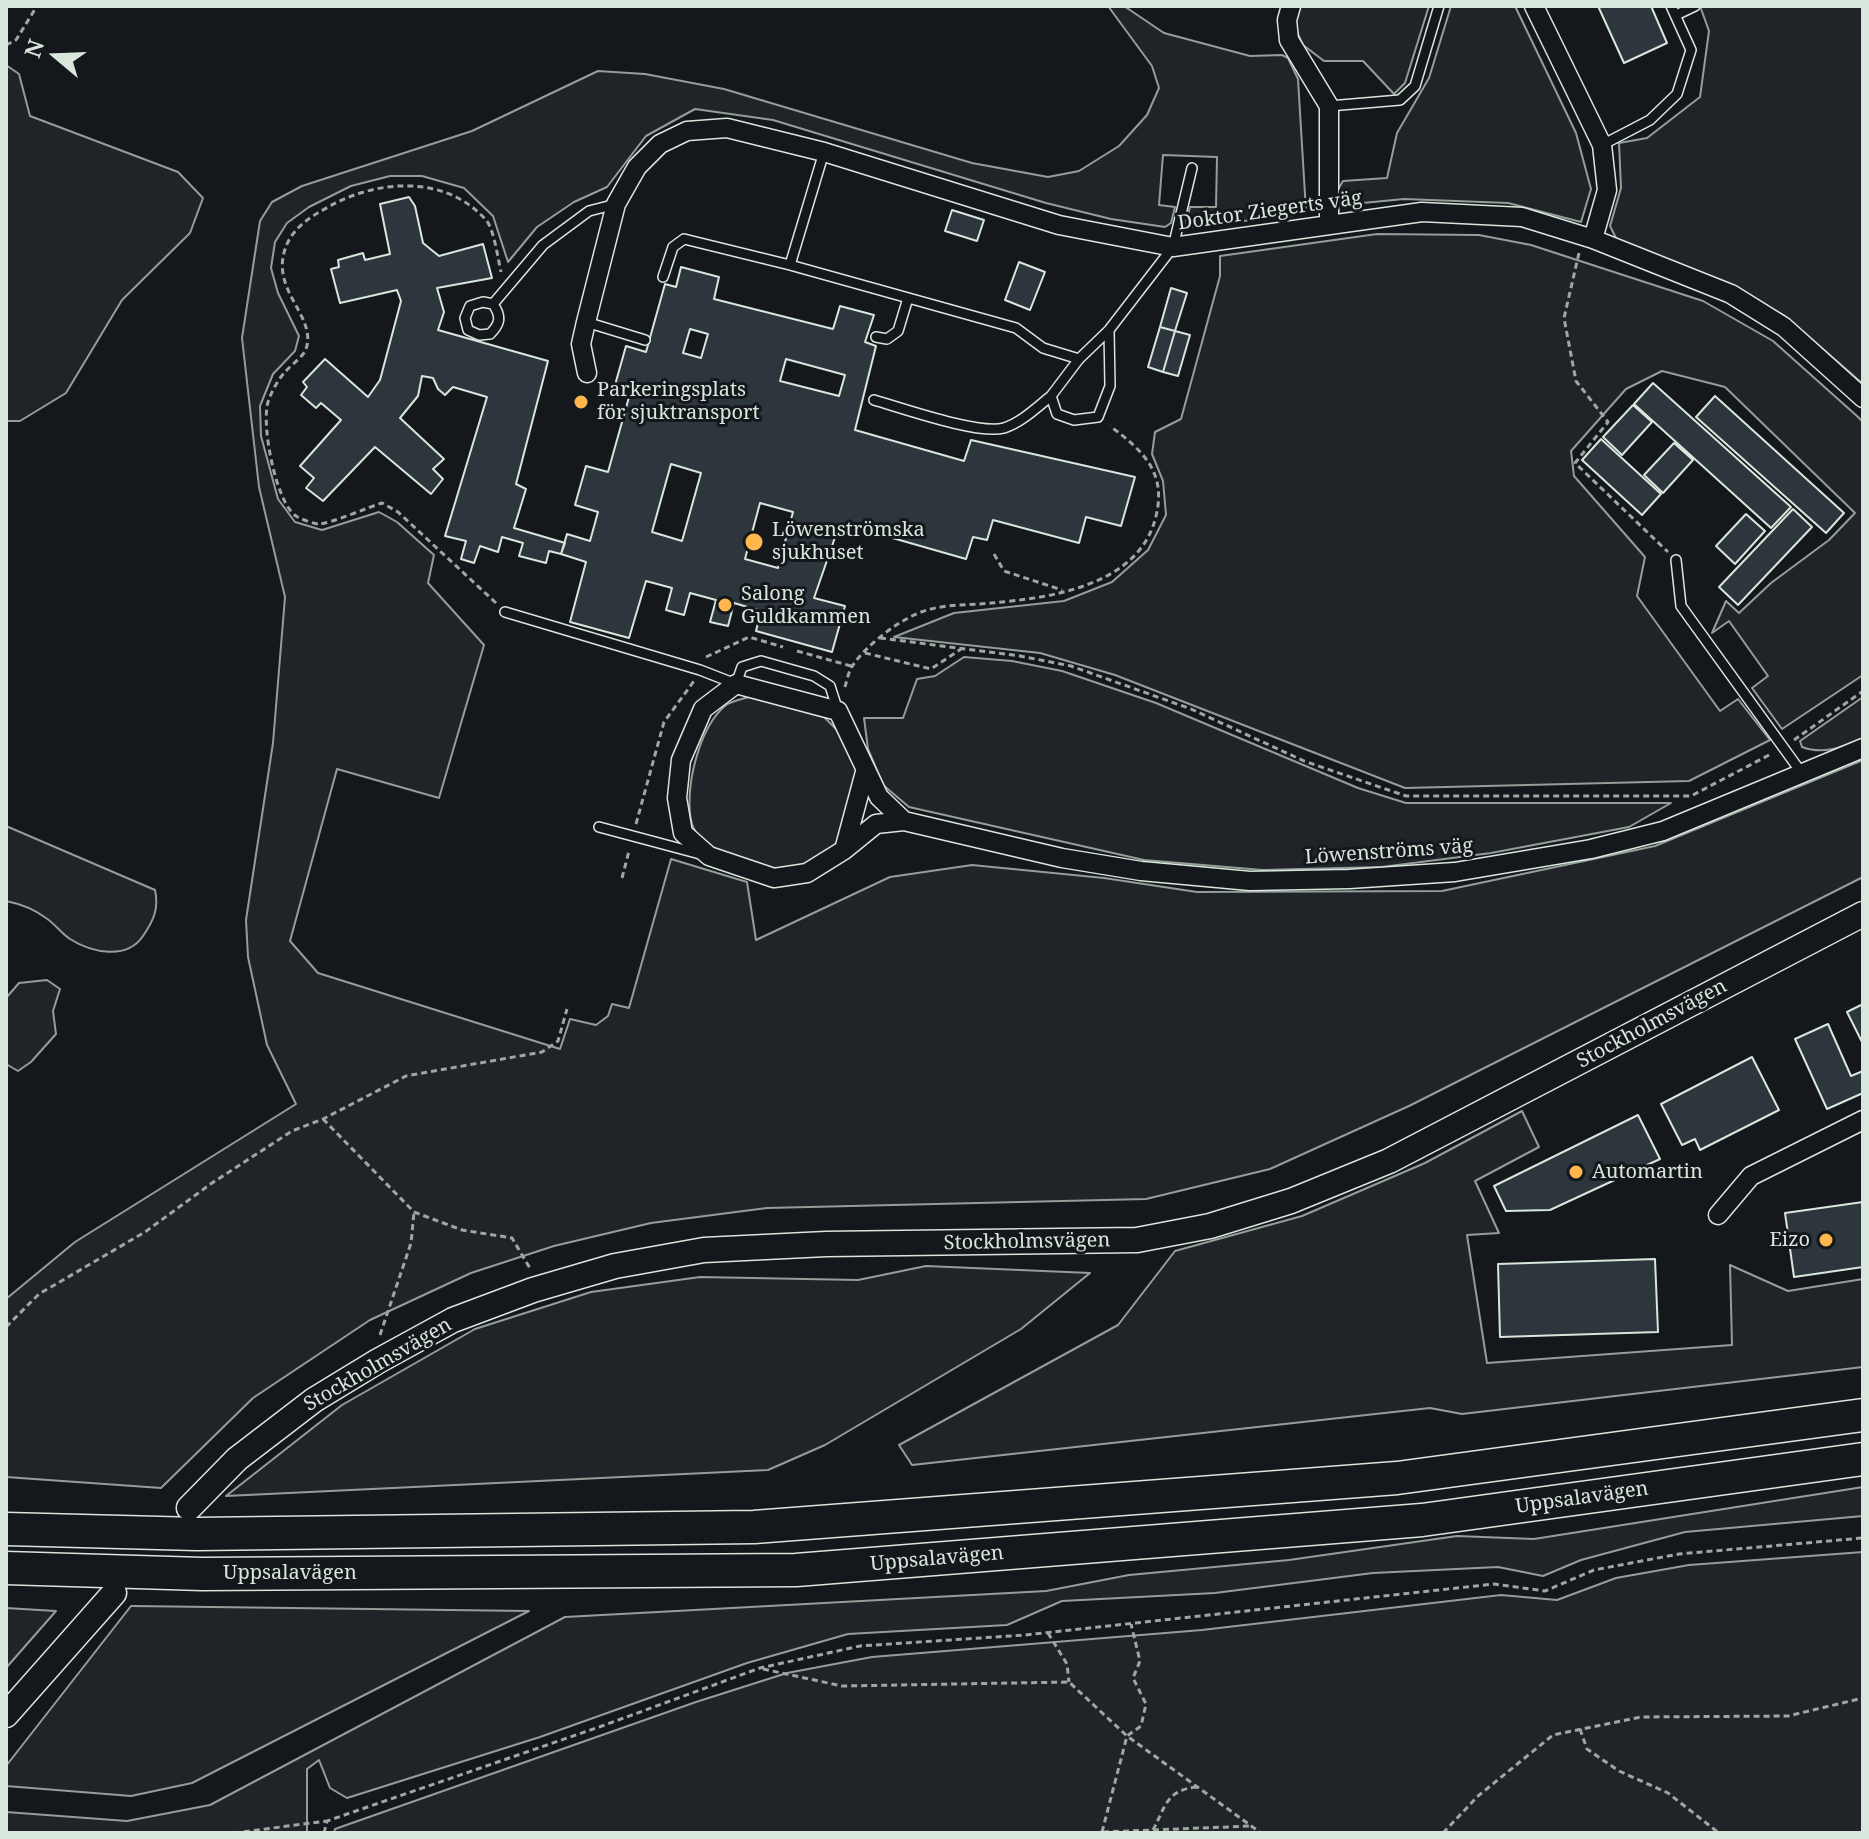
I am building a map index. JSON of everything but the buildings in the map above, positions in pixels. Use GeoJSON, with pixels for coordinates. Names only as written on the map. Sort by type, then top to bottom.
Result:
{"type":"FeatureCollection","features":[{"type":"Feature","properties":{"kind":"highway","name":"Uppsalavägen"},"geometry":{"type":"LineString","coordinates":[[6,1529],[197,1534],[754,1527],[1397,1478],[1863,1415]]}},
{"type":"Feature","properties":{"kind":"highway","name":"Uppsalavägen"},"geometry":{"type":"LineString","coordinates":[[6,1568],[202,1574],[796,1570],[1422,1520],[1863,1459]]}},
{"type":"Feature","properties":{"kind":"street"},"geometry":{"type":"LineString","coordinates":[[1291,6],[1287,20],[1289,40],[1329,106],[1329,225]]}},
{"type":"Feature","properties":{"kind":"street"},"geometry":{"type":"LineString","coordinates":[[1534,6],[1602,145],[1607,190],[1588,238]]}},
{"type":"Feature","properties":{"kind":"street","name":"Doktor Ziegerts väg"},"geometry":{"type":"LineString","coordinates":[[587,373],[581,344],[586,322],[616,204],[637,167],[660,144],[687,131],[727,128],[824,152],[1059,225],[1173,247],[1422,212],[1522,217],[1588,238],[1731,294],[1784,327],[1863,398]]}},
{"type":"Feature","properties":{"kind":"street"},"geometry":{"type":"LineString","coordinates":[[736,684],[838,711],[879,797],[904,821]]}},
{"type":"Feature","properties":{"kind":"street","name":"Löwenströms väg"},"geometry":{"type":"LineString","coordinates":[[736,684],[703,709],[681,760],[677,798],[683,833],[709,856],[774,878],[807,873],[844,850],[876,824],[904,821],[1062,858],[1141,871],[1250,881],[1455,872],[1591,849],[1663,831],[1863,748]]}},
{"type":"Feature","properties":{"kind":"street"},"geometry":{"type":"LineString","coordinates":[[844,850],[865,772]]}},
{"type":"Feature","properties":{"kind":"street","name":"Stockholmsvägen"},"geometry":{"type":"LineString","coordinates":[[189,1508],[237,1459],[314,1400],[453,1320],[533,1290],[615,1266],[704,1250],[826,1244],[1137,1240],[1210,1226],[1291,1201],[1389,1161],[1863,914]]}},
{"type":"Feature","properties":{"kind":"street"},"geometry":{"type":"LineString","coordinates":[[1718,1215],[1751,1176],[1863,1120]]}},
{"type":"Feature","properties":{"kind":"street"},"geometry":{"type":"LineString","coordinates":[[6,1715],[114,1593]]}},
{"type":"Feature","properties":{"kind":"lane"},"geometry":{"type":"LineString","coordinates":[[1329,106],[1400,100],[1415,86],[1439,6]]}},
{"type":"Feature","properties":{"kind":"lane"},"geometry":{"type":"LineString","coordinates":[[1602,145],[1650,120],[1677,94],[1691,50],[1673,10],[1695,6]]}},
{"type":"Feature","properties":{"kind":"lane"},"geometry":{"type":"LineString","coordinates":[[790,265],[824,152]]}},
{"type":"Feature","properties":{"kind":"lane"},"geometry":{"type":"LineString","coordinates":[[874,400],[964,425],[1001,429],[1024,418],[1051,396],[1079,359],[1109,330],[1173,247],[1192,168]]}},
{"type":"Feature","properties":{"kind":"lane"},"geometry":{"type":"LineString","coordinates":[[493,304],[543,245],[589,211],[616,204]]}},
{"type":"Feature","properties":{"kind":"lane"},"geometry":{"type":"LineString","coordinates":[[663,277],[673,247],[684,239],[1016,328],[1043,348],[1079,359]]}},
{"type":"Feature","properties":{"kind":"lane"},"geometry":{"type":"LineString","coordinates":[[876,337],[887,339],[898,331],[908,298]]}},
{"type":"Feature","properties":{"kind":"lane"},"geometry":{"type":"LineString","coordinates":[[586,322],[645,340]]}},
{"type":"Feature","properties":{"kind":"lane"},"geometry":{"type":"LineString","coordinates":[[1051,396],[1057,414],[1074,420],[1098,417],[1110,386],[1109,330]]}},
{"type":"Feature","properties":{"kind":"lane"},"geometry":{"type":"LineString","coordinates":[[1676,560],[1681,606],[1801,772]]}},
{"type":"Feature","properties":{"kind":"lane"},"geometry":{"type":"LineString","coordinates":[[505,612],[700,670],[736,684],[742,667],[761,661],[814,676],[830,686],[838,711]]}},
{"type":"Feature","properties":{"kind":"lane"},"geometry":{"type":"LineString","coordinates":[[599,827],[709,856]]}},
{"type":"Feature","properties":{"kind":"path"},"geometry":{"type":"LineString","coordinates":[[6,45],[16,40],[37,6]]}},
{"type":"Feature","properties":{"kind":"path"},"geometry":{"type":"LineString","coordinates":[[505,612],[398,512],[382,503],[320,524],[296,516],[280,495],[267,434],[267,403],[284,373],[306,350],[307,333],[287,293],[281,268],[289,241],[306,219],[348,195],[392,185],[420,186],[456,196],[488,222],[506,291]]}},
{"type":"Feature","properties":{"kind":"path"},"geometry":{"type":"LineString","coordinates":[[1588,238],[1564,318],[1576,381],[1608,422],[1575,463],[1676,560]]}},
{"type":"Feature","properties":{"kind":"path"},"geometry":{"type":"LineString","coordinates":[[838,711],[851,666],[880,638],[913,615],[941,606],[993,603],[1090,586],[1126,563],[1152,532],[1160,501],[1152,464],[1140,449],[1098,417]]}},
{"type":"Feature","properties":{"kind":"path"},"geometry":{"type":"LineString","coordinates":[[994,554],[1004,571],[1066,591]]}},
{"type":"Feature","properties":{"kind":"path"},"geometry":{"type":"LineString","coordinates":[[880,638],[1020,656],[1071,666],[1191,709],[1304,761],[1406,796],[1691,796],[1785,747],[1863,691]]}},
{"type":"Feature","properties":{"kind":"path"},"geometry":{"type":"LineString","coordinates":[[865,653],[931,669],[961,649]]}},
{"type":"Feature","properties":{"kind":"path"},"geometry":{"type":"LineString","coordinates":[[797,651],[851,666]]}},
{"type":"Feature","properties":{"kind":"path"},"geometry":{"type":"LineString","coordinates":[[6,1327],[39,1294],[145,1232],[212,1183],[292,1131],[323,1119],[406,1076],[542,1052],[558,1041],[567,1009]]}},
{"type":"Feature","properties":{"kind":"path"},"geometry":{"type":"LineString","coordinates":[[323,1119],[414,1212],[462,1230],[512,1238],[534,1274]]}},
{"type":"Feature","properties":{"kind":"path"},"geometry":{"type":"LineString","coordinates":[[392,1334],[378,1341],[411,1243],[414,1212]]}},
{"type":"Feature","properties":{"kind":"path"},"geometry":{"type":"LineString","coordinates":[[234,1833],[327,1821],[760,1668],[860,1646],[1048,1633],[1494,1584],[1545,1591],[1594,1570],[1679,1554],[1863,1538]]}},
{"type":"Feature","properties":{"kind":"path"},"geometry":{"type":"LineString","coordinates":[[1131,1624],[1140,1661],[1133,1678],[1146,1704],[1141,1726],[1127,1736],[1102,1833],[1251,1826]]}},
{"type":"Feature","properties":{"kind":"path"},"geometry":{"type":"LineString","coordinates":[[1048,1633],[1067,1664],[1069,1682],[1127,1736],[1261,1833]]}},
{"type":"Feature","properties":{"kind":"path"},"geometry":{"type":"LineString","coordinates":[[760,1668],[842,1686],[1069,1682]]}},
{"type":"Feature","properties":{"kind":"path"},"geometry":{"type":"LineString","coordinates":[[1443,1833],[1478,1796],[1553,1735],[1641,1717],[1788,1716],[1863,1698]]}},
{"type":"Feature","properties":{"kind":"path"},"geometry":{"type":"LineString","coordinates":[[1580,1729],[1587,1749],[1619,1771],[1668,1793],[1719,1833]]}},
{"type":"Feature","properties":{"kind":"path"},"geometry":{"type":"LineString","coordinates":[[1153,1830],[1171,1795],[1180,1789],[1197,1787]]}},
{"type":"Feature","properties":{"kind":"path"},"geometry":{"type":"LineString","coordinates":[[324,1833],[327,1821]]}},
{"type":"Feature","properties":{"kind":"shaded area"},"geometry":{"type":"Polygon","coordinates":[[[1108,6],[1124,6],[1164,33],[1250,56],[1282,55],[1288,58],[1298,79],[1306,211],[1185,228],[1190,207],[1216,207],[1217,157],[1163,155],[1159,205],[1175,207],[1171,223],[1165,227],[1111,219],[1046,203],[773,120],[695,109],[646,136],[607,187],[574,202],[537,227],[508,262],[493,216],[464,188],[422,176],[390,176],[351,186],[309,207],[287,223],[275,242],[271,268],[278,293],[299,336],[295,351],[273,374],[260,406],[261,436],[278,499],[295,522],[322,530],[379,512],[397,522],[434,555],[428,583],[484,645],[439,798],[337,769],[290,941],[318,973],[560,1049],[570,1019],[596,1025],[608,1016],[612,1004],[629,1008],[671,859],[747,882],[756,940],[890,877],[972,865],[1104,878],[1197,892],[1442,891],[1655,846],[1863,760],[1863,877],[1409,1106],[1270,1169],[1146,1199],[767,1208],[651,1223],[554,1246],[471,1273],[370,1320],[253,1398],[161,1488],[6,1477],[6,1299],[75,1242],[296,1104],[267,1045],[248,957],[246,920],[273,743],[285,597],[259,487],[242,338],[260,221],[272,202],[302,186],[472,131],[598,71],[645,74],[724,89],[972,163],[1048,177],[1079,171],[1119,146],[1147,115],[1159,88],[1152,66],[1108,6]]]}},
{"type":"Feature","properties":{"kind":"shaded area"},"geometry":{"type":"Polygon","coordinates":[[[1299,6],[1429,6],[1405,83],[1394,94],[1363,61],[1324,61],[1303,45],[1294,25],[1299,6]]]}},
{"type":"Feature","properties":{"kind":"shaded area"},"geometry":{"type":"Polygon","coordinates":[[[1451,6],[1515,6],[1576,133],[1591,189],[1581,222],[1508,203],[1404,199],[1342,205],[1336,193],[1343,181],[1387,178],[1397,133],[1429,78],[1451,6]]]}},
{"type":"Feature","properties":{"kind":"shaded area"},"geometry":{"type":"Polygon","coordinates":[[[1700,6],[1863,6],[1863,384],[1785,316],[1734,286],[1618,242],[1610,226],[1621,188],[1619,143],[1647,138],[1700,97],[1709,31],[1700,6]]]}},
{"type":"Feature","properties":{"kind":"shaded area"},"geometry":{"type":"Polygon","coordinates":[[[6,65],[19,74],[30,116],[178,172],[203,198],[190,233],[122,300],[66,393],[20,421],[6,421],[6,65]]]}},
{"type":"Feature","properties":{"kind":"shaded area"},"geometry":{"type":"Polygon","coordinates":[[[1377,234],[1479,235],[1531,245],[1703,301],[1773,341],[1857,416],[1863,422],[1863,675],[1782,729],[1752,688],[1768,676],[1729,621],[1712,633],[1726,601],[1739,613],[1771,583],[1829,540],[1855,513],[1725,387],[1662,371],[1626,389],[1571,451],[1574,476],[1645,557],[1637,596],[1720,711],[1738,699],[1770,740],[1689,781],[1405,788],[1115,675],[1040,653],[894,637],[954,613],[1064,601],[1112,582],[1148,550],[1166,515],[1163,481],[1152,454],[1155,432],[1181,419],[1220,276],[1220,256],[1377,234]]]}},
{"type":"Feature","properties":{"kind":"shaded area"},"geometry":{"type":"Polygon","coordinates":[[[964,657],[1012,661],[1062,671],[1156,703],[1358,788],[1406,803],[1671,803],[1629,827],[1491,853],[1382,867],[1262,870],[1144,860],[909,807],[883,785],[868,749],[864,718],[903,718],[917,679],[935,676],[964,657]]]}},
{"type":"Feature","properties":{"kind":"shaded area"},"geometry":{"type":"Polygon","coordinates":[[[749,697],[824,717],[845,738],[857,768],[836,845],[804,865],[775,869],[725,854],[711,848],[692,824],[692,778],[708,728],[726,705],[749,697]]]}},
{"type":"Feature","properties":{"kind":"shaded area"},"geometry":{"type":"Polygon","coordinates":[[[1863,697],[1863,739],[1825,750],[1802,747],[1800,741],[1863,697]]]}},
{"type":"Feature","properties":{"kind":"shaded area"},"geometry":{"type":"Polygon","coordinates":[[[6,826],[155,890],[155,914],[143,936],[128,949],[99,951],[70,939],[37,912],[6,901],[6,826]]]}},
{"type":"Feature","properties":{"kind":"shaded area"},"geometry":{"type":"Polygon","coordinates":[[[47,980],[60,989],[53,1011],[56,1034],[31,1062],[18,1071],[6,1064],[6,998],[19,983],[47,980]]]}},
{"type":"Feature","properties":{"kind":"shaded area"},"geometry":{"type":"Polygon","coordinates":[[[1522,1111],[1539,1147],[1475,1181],[1499,1233],[1467,1235],[1487,1363],[1732,1345],[1730,1265],[1788,1291],[1863,1279],[1863,1367],[1462,1414],[1430,1408],[912,1465],[899,1445],[1118,1325],[1175,1251],[1302,1216],[1425,1163],[1522,1111]]]}},
{"type":"Feature","properties":{"kind":"shaded area"},"geometry":{"type":"Polygon","coordinates":[[[926,1266],[1090,1273],[1021,1329],[825,1445],[768,1470],[226,1496],[342,1405],[475,1329],[591,1292],[700,1277],[858,1280],[926,1266]]]}},
{"type":"Feature","properties":{"kind":"shaded area"},"geometry":{"type":"Polygon","coordinates":[[[1863,1487],[1863,1516],[1685,1532],[1581,1560],[1543,1576],[1498,1567],[1373,1573],[1215,1593],[1062,1601],[1007,1625],[848,1634],[747,1663],[540,1737],[347,1798],[330,1788],[319,1760],[307,1769],[307,1833],[6,1833],[6,1812],[127,1821],[210,1805],[565,1617],[1046,1591],[1129,1575],[1289,1560],[1457,1536],[1534,1539],[1863,1487]]]}},
{"type":"Feature","properties":{"kind":"shaded area"},"geometry":{"type":"Polygon","coordinates":[[[1863,1552],[1863,1833],[334,1833],[335,1829],[696,1702],[787,1673],[872,1657],[1202,1630],[1501,1595],[1557,1600],[1616,1578],[1689,1565],[1863,1552]]]}},
{"type":"Feature","properties":{"kind":"shaded area"},"geometry":{"type":"Polygon","coordinates":[[[131,1606],[529,1611],[192,1783],[131,1796],[6,1786],[6,1766],[131,1606]]]}},
{"type":"Feature","properties":{"kind":"shaded area"},"geometry":{"type":"Polygon","coordinates":[[[6,1608],[56,1611],[6,1668],[6,1608]]]}},
{"type":"Feature","properties":{"kind":"place","name":"Parkeringsplats för sjuktransport"},"geometry":{"type":"Point","coordinates":[581,402]}},
{"type":"Feature","properties":{"kind":"place","name":"Löwenströmska sjukhuset"},"geometry":{"type":"Point","coordinates":[754,542]}},
{"type":"Feature","properties":{"kind":"place","name":"Salong Guldkammen"},"geometry":{"type":"Point","coordinates":[725,605]}},
{"type":"Feature","properties":{"kind":"place","name":"Automartin"},"geometry":{"type":"Point","coordinates":[1576,1172]}},
{"type":"Feature","properties":{"kind":"place","name":"Eizo"},"geometry":{"type":"Point","coordinates":[1826,1240]}}]}
